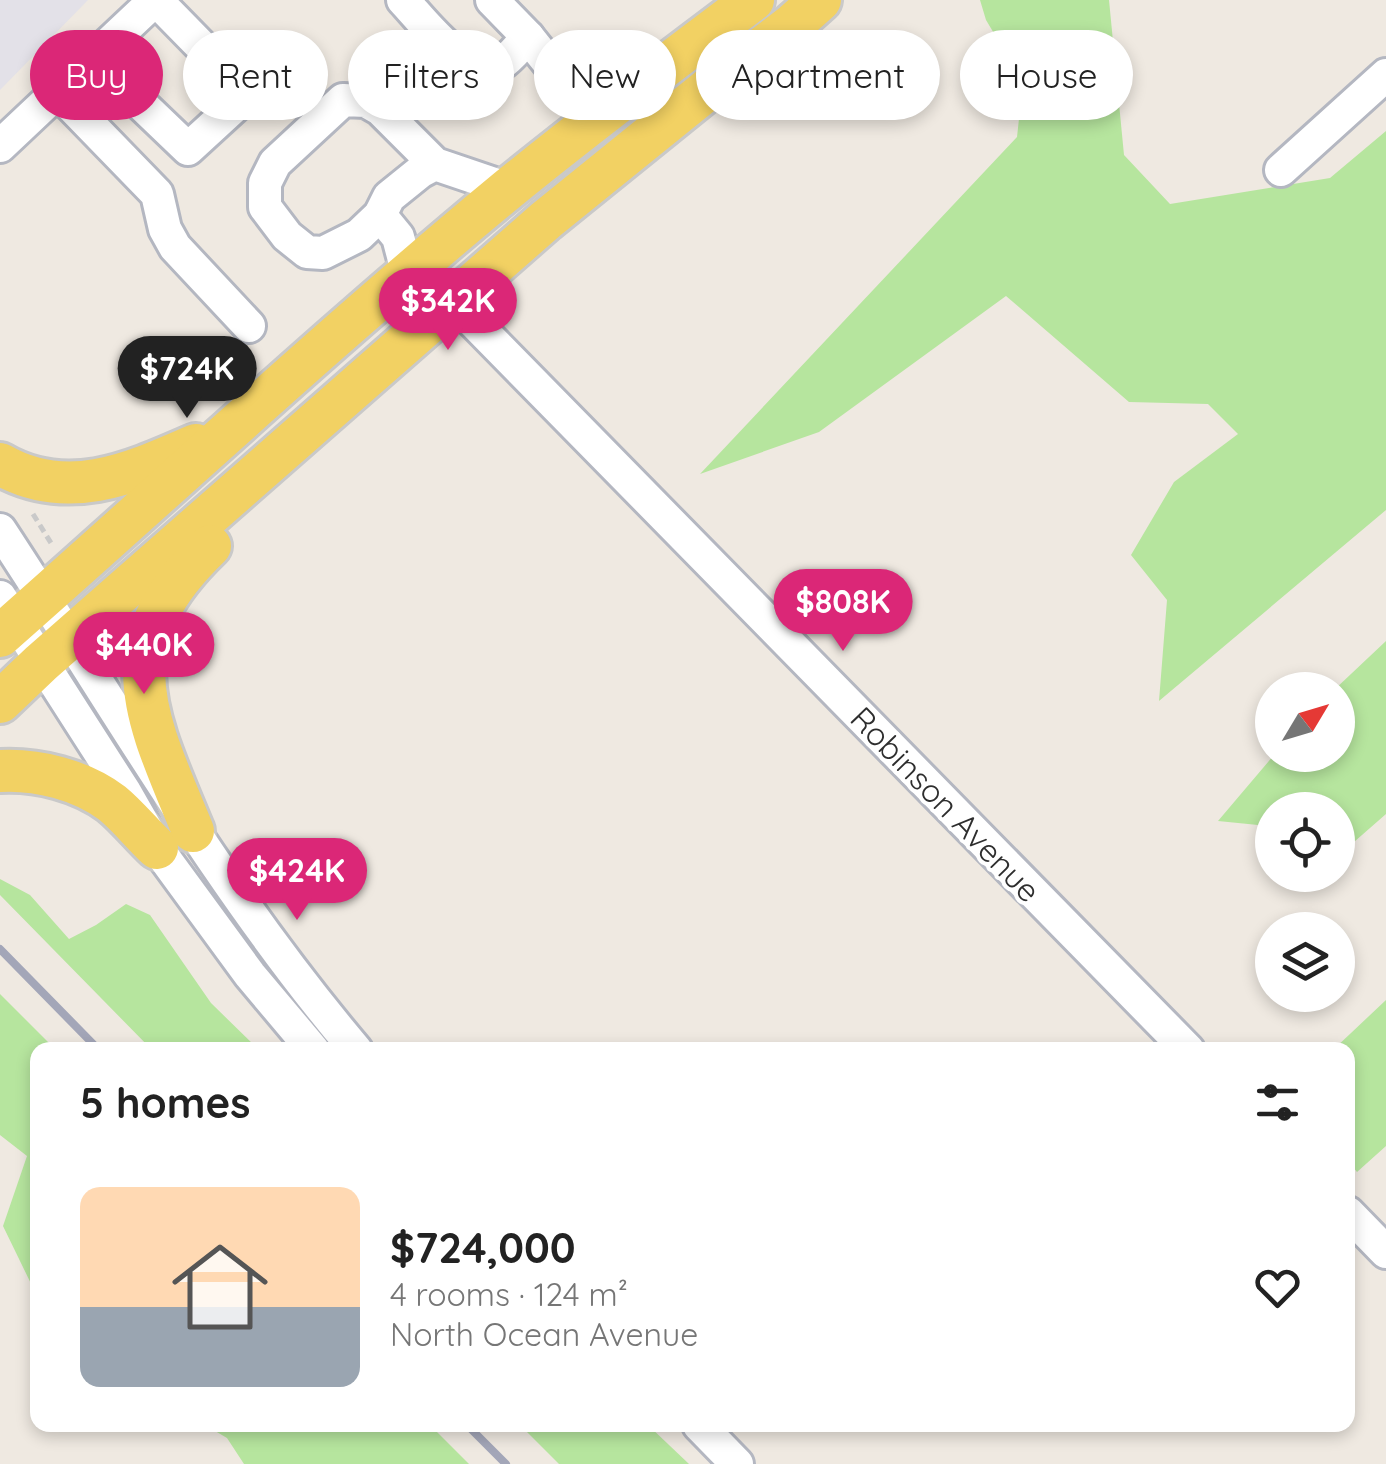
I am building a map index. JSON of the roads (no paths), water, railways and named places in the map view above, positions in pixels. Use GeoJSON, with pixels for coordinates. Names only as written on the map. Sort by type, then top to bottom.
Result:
{"type":"FeatureCollection","features":[{"type":"Feature","properties":{"kind":"main road"},"geometry":{"type":"LineString","coordinates":[[15,613],[509,189],[753,0]]}},
{"type":"Feature","properties":{"kind":"main road"},"geometry":{"type":"LineString","coordinates":[[0,702],[453,300],[626,154],[820,0]]}},
{"type":"Feature","properties":{"kind":"main road"},"geometry":{"type":"LineString","coordinates":[[175,839],[144,689],[150,632],[170,590],[186,570],[249,510],[343,397]]}},
{"type":"Feature","properties":{"kind":"main road"},"geometry":{"type":"LineString","coordinates":[[0,464],[40,480],[95,482],[148,466],[237,426]]}},
{"type":"Feature","properties":{"kind":"main road"},"geometry":{"type":"LineString","coordinates":[[0,771],[42,774],[90,790],[175,839]]}},
{"type":"Feature","properties":{"kind":"street"},"geometry":{"type":"LineString","coordinates":[[123,30],[156,0],[248,94],[188,150],[157,120]]}},
{"type":"Feature","properties":{"kind":"street"},"geometry":{"type":"LineString","coordinates":[[402,0],[463,62],[488,67],[501,64],[528,37]]}},
{"type":"Feature","properties":{"kind":"street"},"geometry":{"type":"LineString","coordinates":[[492,0],[528,37],[595,122]]}},
{"type":"Feature","properties":{"kind":"street"},"geometry":{"type":"LineString","coordinates":[[1282,170],[1386,75]]}},
{"type":"Feature","properties":{"kind":"street"},"geometry":{"type":"LineString","coordinates":[[435,164],[389,197],[380,215],[360,234],[323,253],[307,252],[287,236],[265,207],[266,183],[275,163],[344,100],[366,101],[380,109],[435,164],[509,189]]}},
{"type":"Feature","properties":{"kind":"street"},"geometry":{"type":"LineString","coordinates":[[0,146],[30,118]]}},
{"type":"Feature","properties":{"kind":"street"},"geometry":{"type":"LineString","coordinates":[[85,120],[158,194],[165,230],[175,247],[249,326]]}},
{"type":"Feature","properties":{"kind":"street"},"geometry":{"type":"LineString","coordinates":[[380,215],[398,237],[408,275]]}},
{"type":"Feature","properties":{"kind":"street","name":"Robinson Avenue"},"geometry":{"type":"LineString","coordinates":[[453,300],[1180,1042]]}},
{"type":"Feature","properties":{"kind":"street"},"geometry":{"type":"LineString","coordinates":[[0,530],[15,613],[55,651],[125,792],[262,928],[350,1042]]}},
{"type":"Feature","properties":{"kind":"street"},"geometry":{"type":"LineString","coordinates":[[175,839],[250,975],[305,1042]]}},
{"type":"Feature","properties":{"kind":"street"},"geometry":{"type":"LineString","coordinates":[[1355,1220],[1386,1252]]}},
{"type":"Feature","properties":{"kind":"street"},"geometry":{"type":"LineString","coordinates":[[706,1432],[738,1464]]}},
{"type":"Feature","properties":{"kind":"railway"},"geometry":{"type":"LineString","coordinates":[[0,949],[91,1042]]}},
{"type":"Feature","properties":{"kind":"railway"},"geometry":{"type":"LineString","coordinates":[[474,1432],[506,1464]]}}]}
